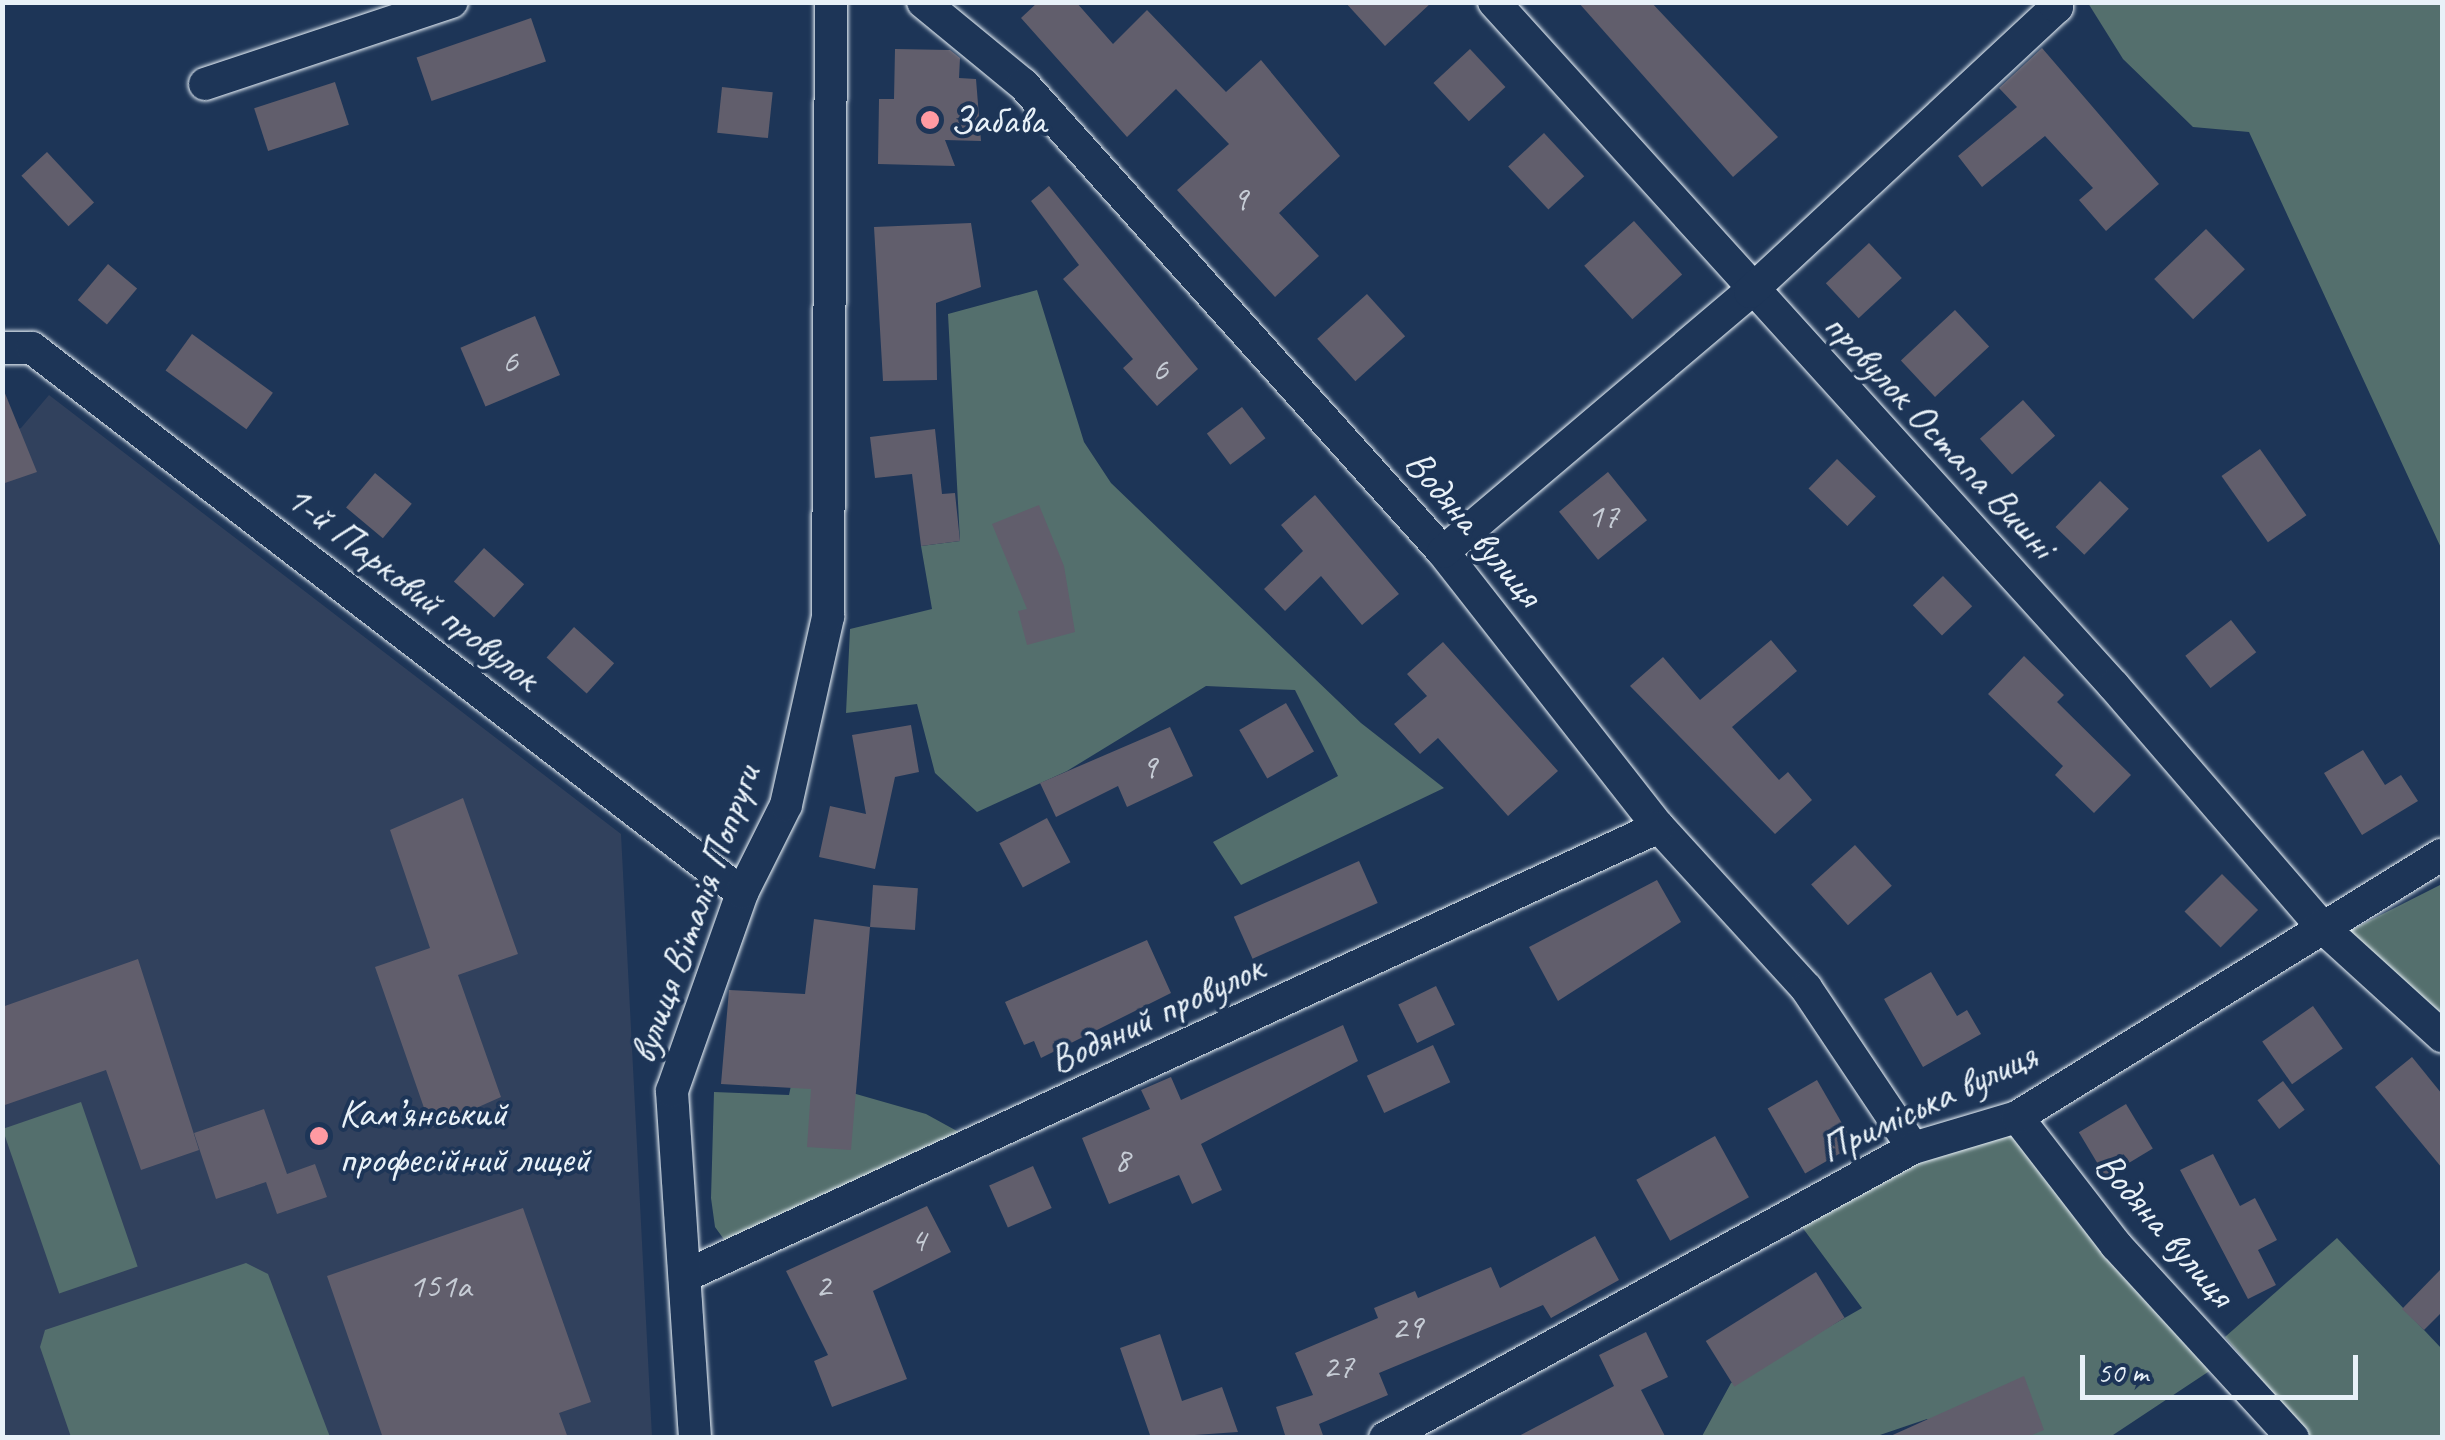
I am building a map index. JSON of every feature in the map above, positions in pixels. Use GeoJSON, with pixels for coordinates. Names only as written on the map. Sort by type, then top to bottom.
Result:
{"type":"FeatureCollection","features":[{"type":"Feature","properties":{"kind":"street"},"geometry":{"type":"LineString","coordinates":[[205,84],[452,2]]}},
{"type":"Feature","properties":{"kind":"street","name":"вулиця Віталія Попруги"},"geometry":{"type":"LineString","coordinates":[[696,1438],[672,1092],[742,892],[786,805],[828,618],[831,2]]}},
{"type":"Feature","properties":{"kind":"street","name":"Водяна вулиця"},"geometry":{"type":"LineString","coordinates":[[924,2],[1023,84],[1443,552],[1659,826],[1806,988],[1913,1148]]}},
{"type":"Feature","properties":{"kind":"street","name":"провулок Остапа Вишні"},"geometry":{"type":"LineString","coordinates":[[1494,2],[1750,292],[2114,686],[2321,926],[2442,1036]]}},
{"type":"Feature","properties":{"kind":"street"},"geometry":{"type":"LineString","coordinates":[[1443,552],[1750,292],[2055,5]]}},
{"type":"Feature","properties":{"kind":"street","name":"1-й Парковий провулок"},"geometry":{"type":"LineString","coordinates":[[17,348],[742,892]]}},
{"type":"Feature","properties":{"kind":"street","name":"Водяний провулок"},"geometry":{"type":"LineString","coordinates":[[687,1275],[1659,826]]}},
{"type":"Feature","properties":{"kind":"street","name":"Приміська вулиця"},"geometry":{"type":"LineString","coordinates":[[1386,1438],[1913,1148],[2016,1116],[2442,855]]}},
{"type":"Feature","properties":{"kind":"street","name":"Водяна вулиця"},"geometry":{"type":"LineString","coordinates":[[2016,1116],[2116,1245],[2293,1438]]}},
{"type":"Feature","properties":{"kind":"shaded area","name":"Кам’янський професійний лицей"},"geometry":{"type":"Polygon","coordinates":[[[49,395],[621,834],[652,1437],[3,1438],[2,434],[21,428],[49,395]]]}},
{"type":"Feature","properties":{"kind":"green space"},"geometry":{"type":"Polygon","coordinates":[[[2088,3],[2442,3],[2442,550],[2249,132],[2193,127],[2123,59],[2088,3]]]}},
{"type":"Feature","properties":{"kind":"green space"},"geometry":{"type":"Polygon","coordinates":[[[1037,290],[1084,442],[1111,483],[1361,723],[1444,788],[1241,885],[1213,842],[1338,776],[1295,690],[1206,686],[1067,771],[977,812],[935,773],[917,704],[846,713],[850,629],[932,609],[921,546],[960,541],[948,314],[1037,290]]]}},
{"type":"Feature","properties":{"kind":"green space"},"geometry":{"type":"Polygon","coordinates":[[[2442,884],[2442,1014],[2347,932],[2442,884]]]}},
{"type":"Feature","properties":{"kind":"green space"},"geometry":{"type":"Polygon","coordinates":[[[793,1076],[926,1114],[966,1136],[728,1245],[715,1227],[711,1198],[714,1092],[789,1095],[793,1076]]]}},
{"type":"Feature","properties":{"kind":"green space"},"geometry":{"type":"Polygon","coordinates":[[[81,1102],[138,1267],[59,1294],[3,1129],[81,1102]]]}},
{"type":"Feature","properties":{"kind":"green space"},"geometry":{"type":"Polygon","coordinates":[[[2018,1130],[2214,1368],[2110,1437],[1941,1437],[1927,1419],[1874,1437],[1701,1438],[1731,1383],[1862,1308],[1802,1227],[1916,1159],[2018,1130]]]}},
{"type":"Feature","properties":{"kind":"green space"},"geometry":{"type":"Polygon","coordinates":[[[2337,1238],[2442,1349],[2442,1437],[2310,1437],[2225,1337],[2337,1238]]]}},
{"type":"Feature","properties":{"kind":"green space"},"geometry":{"type":"Polygon","coordinates":[[[246,1263],[268,1274],[330,1437],[71,1437],[40,1347],[45,1330],[246,1263]]]}},
{"type":"Feature","properties":{"kind":"building"},"geometry":{"type":"Polygon","coordinates":[[[1038,2],[1076,2],[1113,44],[1147,10],[1226,92],[1261,60],[1340,156],[1279,213],[1319,256],[1275,297],[1177,190],[1229,144],[1176,89],[1127,137],[1021,18],[1038,2]]]}},
{"type":"Feature","properties":{"kind":"building"},"geometry":{"type":"Polygon","coordinates":[[[1345,2],[1432,2],[1385,46],[1345,2]]]}},
{"type":"Feature","properties":{"kind":"building"},"geometry":{"type":"Polygon","coordinates":[[[1578,2],[1651,2],[1778,137],[1733,177],[1578,2]]]}},
{"type":"Feature","properties":{"kind":"building"},"geometry":{"type":"Polygon","coordinates":[[[531,18],[546,61],[432,101],[417,57],[531,18]]]}},
{"type":"Feature","properties":{"kind":"building"},"geometry":{"type":"Polygon","coordinates":[[[2042,48],[2159,184],[2106,231],[2079,200],[2093,188],[2045,136],[1982,187],[1958,156],[2017,107],[1999,88],[2042,48]]]}},
{"type":"Feature","properties":{"kind":"building","name":"Забава"},"geometry":{"type":"Polygon","coordinates":[[[895,49],[950,50],[960,58],[959,78],[976,79],[981,141],[945,140],[955,166],[878,164],[879,99],[894,99],[895,49]]]}},
{"type":"Feature","properties":{"kind":"building"},"geometry":{"type":"Polygon","coordinates":[[[1470,49],[1505,87],[1469,121],[1433,83],[1470,49]]]}},
{"type":"Feature","properties":{"kind":"building"},"geometry":{"type":"Polygon","coordinates":[[[335,82],[349,125],[268,151],[254,108],[335,82]]]}},
{"type":"Feature","properties":{"kind":"building"},"geometry":{"type":"Polygon","coordinates":[[[722,87],[773,92],[768,138],[717,133],[722,87]]]}},
{"type":"Feature","properties":{"kind":"building"},"geometry":{"type":"Polygon","coordinates":[[[1544,133],[1584,176],[1548,210],[1508,166],[1544,133]]]}},
{"type":"Feature","properties":{"kind":"building"},"geometry":{"type":"Polygon","coordinates":[[[47,152],[94,202],[68,226],[21,176],[47,152]]]}},
{"type":"Feature","properties":{"kind":"building"},"geometry":{"type":"Polygon","coordinates":[[[1049,186],[1198,369],[1157,406],[1123,368],[1133,359],[1063,279],[1079,265],[1031,201],[1049,186]]]}},
{"type":"Feature","properties":{"kind":"building"},"geometry":{"type":"Polygon","coordinates":[[[1634,221],[1682,275],[1632,319],[1584,266],[1634,221]]]}},
{"type":"Feature","properties":{"kind":"building"},"geometry":{"type":"Polygon","coordinates":[[[971,223],[981,287],[936,303],[937,380],[883,381],[874,227],[971,223]]]}},
{"type":"Feature","properties":{"kind":"building"},"geometry":{"type":"Polygon","coordinates":[[[2206,229],[2245,269],[2193,319],[2154,279],[2206,229]]]}},
{"type":"Feature","properties":{"kind":"building"},"geometry":{"type":"Polygon","coordinates":[[[1869,243],[1902,278],[1859,318],[1826,283],[1869,243]]]}},
{"type":"Feature","properties":{"kind":"building"},"geometry":{"type":"Polygon","coordinates":[[[108,264],[137,288],[107,324],[78,300],[108,264]]]}},
{"type":"Feature","properties":{"kind":"building"},"geometry":{"type":"Polygon","coordinates":[[[1367,294],[1405,336],[1355,381],[1317,339],[1367,294]]]}},
{"type":"Feature","properties":{"kind":"building"},"geometry":{"type":"Polygon","coordinates":[[[1955,310],[1989,347],[1935,397],[1901,360],[1955,310]]]}},
{"type":"Feature","properties":{"kind":"building"},"geometry":{"type":"Polygon","coordinates":[[[535,316],[560,375],[485,407],[460,348],[535,316]]]}},
{"type":"Feature","properties":{"kind":"building"},"geometry":{"type":"Polygon","coordinates":[[[192,334],[273,393],[246,429],[166,370],[192,334]]]}},
{"type":"Feature","properties":{"kind":"building"},"geometry":{"type":"Polygon","coordinates":[[[2,386],[37,472],[2,484],[2,386]]]}},
{"type":"Feature","properties":{"kind":"building"},"geometry":{"type":"Polygon","coordinates":[[[2023,400],[2055,436],[2012,474],[1980,439],[2023,400]]]}},
{"type":"Feature","properties":{"kind":"building"},"geometry":{"type":"Polygon","coordinates":[[[1242,407],[1265,438],[1230,465],[1207,433],[1242,407]]]}},
{"type":"Feature","properties":{"kind":"building"},"geometry":{"type":"Polygon","coordinates":[[[935,429],[942,494],[955,493],[960,541],[921,546],[912,474],[875,478],[870,437],[935,429]]]}},
{"type":"Feature","properties":{"kind":"building"},"geometry":{"type":"Polygon","coordinates":[[[2260,449],[2306,515],[2268,542],[2221,476],[2260,449]]]}},
{"type":"Feature","properties":{"kind":"building"},"geometry":{"type":"Polygon","coordinates":[[[1837,459],[1876,497],[1847,526],[1809,488],[1837,459]]]}},
{"type":"Feature","properties":{"kind":"building"},"geometry":{"type":"Polygon","coordinates":[[[1608,472],[1647,520],[1598,560],[1559,512],[1608,472]]]}},
{"type":"Feature","properties":{"kind":"building"},"geometry":{"type":"Polygon","coordinates":[[[375,473],[412,504],[383,538],[346,507],[375,473]]]}},
{"type":"Feature","properties":{"kind":"building"},"geometry":{"type":"Polygon","coordinates":[[[2100,481],[2129,509],[2084,555],[2056,527],[2100,481]]]}},
{"type":"Feature","properties":{"kind":"building"},"geometry":{"type":"Polygon","coordinates":[[[1315,495],[1399,594],[1362,625],[1321,576],[1285,611],[1264,589],[1303,551],[1281,525],[1315,495]]]}},
{"type":"Feature","properties":{"kind":"building"},"geometry":{"type":"Polygon","coordinates":[[[1039,505],[1064,566],[1075,632],[1027,645],[1018,611],[1027,609],[992,524],[1039,505]]]}},
{"type":"Feature","properties":{"kind":"building"},"geometry":{"type":"Polygon","coordinates":[[[484,548],[524,584],[494,618],[454,581],[484,548]]]}},
{"type":"Feature","properties":{"kind":"building"},"geometry":{"type":"Polygon","coordinates":[[[1943,576],[1972,606],[1942,635],[1913,605],[1943,576]]]}},
{"type":"Feature","properties":{"kind":"building"},"geometry":{"type":"Polygon","coordinates":[[[2231,620],[2256,652],[2211,688],[2185,656],[2231,620]]]}},
{"type":"Feature","properties":{"kind":"building"},"geometry":{"type":"Polygon","coordinates":[[[574,627],[614,663],[587,694],[547,657],[574,627]]]}},
{"type":"Feature","properties":{"kind":"building"},"geometry":{"type":"Polygon","coordinates":[[[1771,640],[1797,671],[1732,727],[1779,780],[1788,772],[1812,800],[1775,834],[1630,686],[1663,657],[1700,700],[1771,640]]]}},
{"type":"Feature","properties":{"kind":"building"},"geometry":{"type":"Polygon","coordinates":[[[1443,642],[1558,771],[1508,816],[1438,738],[1420,754],[1394,724],[1427,696],[1407,674],[1443,642]]]}},
{"type":"Feature","properties":{"kind":"building"},"geometry":{"type":"Polygon","coordinates":[[[2024,656],[2064,695],[2057,702],[2131,775],[2094,813],[2055,775],[2063,766],[1988,694],[2024,656]]]}},
{"type":"Feature","properties":{"kind":"building"},"geometry":{"type":"Polygon","coordinates":[[[1286,703],[1314,751],[1267,778],[1239,730],[1286,703]]]}},
{"type":"Feature","properties":{"kind":"building"},"geometry":{"type":"Polygon","coordinates":[[[911,725],[919,772],[895,777],[875,869],[819,857],[830,806],[866,814],[852,735],[911,725]]]}},
{"type":"Feature","properties":{"kind":"building"},"geometry":{"type":"Polygon","coordinates":[[[1170,727],[1193,776],[1127,807],[1118,786],[1056,817],[1040,783],[1170,727]]]}},
{"type":"Feature","properties":{"kind":"building"},"geometry":{"type":"Polygon","coordinates":[[[2363,750],[2385,785],[2401,775],[2418,801],[2362,835],[2324,773],[2363,750]]]}},
{"type":"Feature","properties":{"kind":"building"},"geometry":{"type":"Polygon","coordinates":[[[463,798],[518,954],[458,975],[501,1097],[431,1128],[375,967],[430,948],[390,830],[463,798]]]}},
{"type":"Feature","properties":{"kind":"building"},"geometry":{"type":"Polygon","coordinates":[[[1047,818],[1070,862],[1023,887],[999,843],[1047,818]]]}},
{"type":"Feature","properties":{"kind":"building"},"geometry":{"type":"Polygon","coordinates":[[[1855,845],[1892,886],[1848,925],[1811,884],[1855,845]]]}},
{"type":"Feature","properties":{"kind":"building"},"geometry":{"type":"Polygon","coordinates":[[[1359,861],[1378,903],[1253,959],[1234,917],[1359,861]]]}},
{"type":"Feature","properties":{"kind":"building"},"geometry":{"type":"Polygon","coordinates":[[[2222,874],[2258,910],[2221,948],[2185,911],[2222,874]]]}},
{"type":"Feature","properties":{"kind":"building"},"geometry":{"type":"Polygon","coordinates":[[[1657,880],[1681,922],[1558,1001],[1529,947],[1657,880]]]}},
{"type":"Feature","properties":{"kind":"building"},"geometry":{"type":"Polygon","coordinates":[[[873,885],[918,888],[915,930],[870,927],[873,885]]]}},
{"type":"Feature","properties":{"kind":"building"},"geometry":{"type":"Polygon","coordinates":[[[814,919],[870,927],[851,1150],[807,1147],[811,1089],[721,1084],[729,990],[805,994],[814,919]]]}},
{"type":"Feature","properties":{"kind":"building"},"geometry":{"type":"Polygon","coordinates":[[[1147,940],[1171,993],[1041,1058],[1034,1041],[1024,1045],[1005,1002],[1147,940]]]}},
{"type":"Feature","properties":{"kind":"building"},"geometry":{"type":"Polygon","coordinates":[[[138,959],[199,1150],[141,1170],[106,1070],[2,1106],[2,1007],[138,959]]]}},
{"type":"Feature","properties":{"kind":"building"},"geometry":{"type":"Polygon","coordinates":[[[1931,972],[1957,1016],[1967,1010],[1981,1034],[1923,1067],[1884,999],[1931,972]]]}},
{"type":"Feature","properties":{"kind":"building"},"geometry":{"type":"Polygon","coordinates":[[[1436,986],[1455,1025],[1417,1043],[1398,1004],[1436,986]]]}},
{"type":"Feature","properties":{"kind":"building"},"geometry":{"type":"Polygon","coordinates":[[[2313,1006],[2343,1049],[2292,1084],[2262,1042],[2313,1006]]]}},
{"type":"Feature","properties":{"kind":"building"},"geometry":{"type":"Polygon","coordinates":[[[1343,1025],[1358,1061],[1201,1144],[1222,1190],[1192,1204],[1179,1175],[1109,1204],[1082,1138],[1150,1109],[1141,1090],[1171,1077],[1181,1100],[1343,1025]]]}},
{"type":"Feature","properties":{"kind":"building"},"geometry":{"type":"Polygon","coordinates":[[[1433,1045],[1450,1082],[1384,1113],[1367,1076],[1433,1045]]]}},
{"type":"Feature","properties":{"kind":"building"},"geometry":{"type":"Polygon","coordinates":[[[2412,1057],[2442,1094],[2442,1168],[2375,1087],[2412,1057]]]}},
{"type":"Feature","properties":{"kind":"building"},"geometry":{"type":"Polygon","coordinates":[[[1817,1080],[1854,1145],[1805,1173],[1768,1108],[1817,1080]]]}},
{"type":"Feature","properties":{"kind":"building"},"geometry":{"type":"Polygon","coordinates":[[[2283,1081],[2305,1110],[2279,1129],[2257,1100],[2283,1081]]]}},
{"type":"Feature","properties":{"kind":"building"},"geometry":{"type":"Polygon","coordinates":[[[2126,1104],[2153,1149],[2106,1177],[2079,1132],[2126,1104]]]}},
{"type":"Feature","properties":{"kind":"building"},"geometry":{"type":"Polygon","coordinates":[[[264,1109],[287,1174],[315,1164],[327,1197],[277,1214],[266,1182],[216,1199],[194,1133],[264,1109]]]}},
{"type":"Feature","properties":{"kind":"building"},"geometry":{"type":"Polygon","coordinates":[[[1715,1136],[1749,1197],[1670,1241],[1636,1180],[1715,1136]]]}},
{"type":"Feature","properties":{"kind":"building"},"geometry":{"type":"Polygon","coordinates":[[[2213,1154],[2240,1206],[2255,1198],[2277,1240],[2258,1250],[2276,1285],[2248,1299],[2180,1170],[2213,1154]]]}},
{"type":"Feature","properties":{"kind":"building"},"geometry":{"type":"Polygon","coordinates":[[[1033,1166],[1052,1208],[1008,1228],[989,1186],[1033,1166]]]}},
{"type":"Feature","properties":{"kind":"building"},"geometry":{"type":"Polygon","coordinates":[[[927,1206],[951,1252],[873,1291],[907,1379],[832,1407],[814,1361],[828,1355],[786,1271],[927,1206]]]}},
{"type":"Feature","properties":{"kind":"building"},"geometry":{"type":"Polygon","coordinates":[[[523,1208],[591,1402],[559,1413],[568,1438],[383,1438],[327,1276],[523,1208]]]}},
{"type":"Feature","properties":{"kind":"building"},"geometry":{"type":"Polygon","coordinates":[[[1595,1236],[1619,1280],[1551,1318],[1543,1305],[1379,1373],[1388,1395],[1319,1424],[1324,1438],[1286,1438],[1276,1407],[1313,1395],[1295,1353],[1378,1318],[1374,1308],[1415,1291],[1418,1298],[1491,1267],[1500,1288],[1595,1236]]]}},
{"type":"Feature","properties":{"kind":"building"},"geometry":{"type":"Polygon","coordinates":[[[2442,1268],[2442,1312],[2424,1330],[2402,1309],[2442,1268]]]}},
{"type":"Feature","properties":{"kind":"building"},"geometry":{"type":"Polygon","coordinates":[[[1816,1272],[1845,1318],[1734,1387],[1706,1341],[1816,1272]]]}},
{"type":"Feature","properties":{"kind":"building"},"geometry":{"type":"Polygon","coordinates":[[[1646,1332],[1668,1377],[1641,1390],[1666,1438],[1515,1438],[1614,1386],[1599,1355],[1646,1332]]]}},
{"type":"Feature","properties":{"kind":"building"},"geometry":{"type":"Polygon","coordinates":[[[1160,1334],[1182,1401],[1222,1387],[1238,1432],[1151,1438],[1120,1348],[1160,1334]]]}},
{"type":"Feature","properties":{"kind":"building"},"geometry":{"type":"Polygon","coordinates":[[[2024,1376],[2044,1430],[2025,1438],[1886,1438],[2024,1376]]]}},
{"type":"Feature","properties":{"kind":"place","name":"Забава"},"geometry":{"type":"Point","coordinates":[930,120]}},
{"type":"Feature","properties":{"kind":"place","name":"Кам’янський професійний лицей"},"geometry":{"type":"Point","coordinates":[319,1136]}}]}
